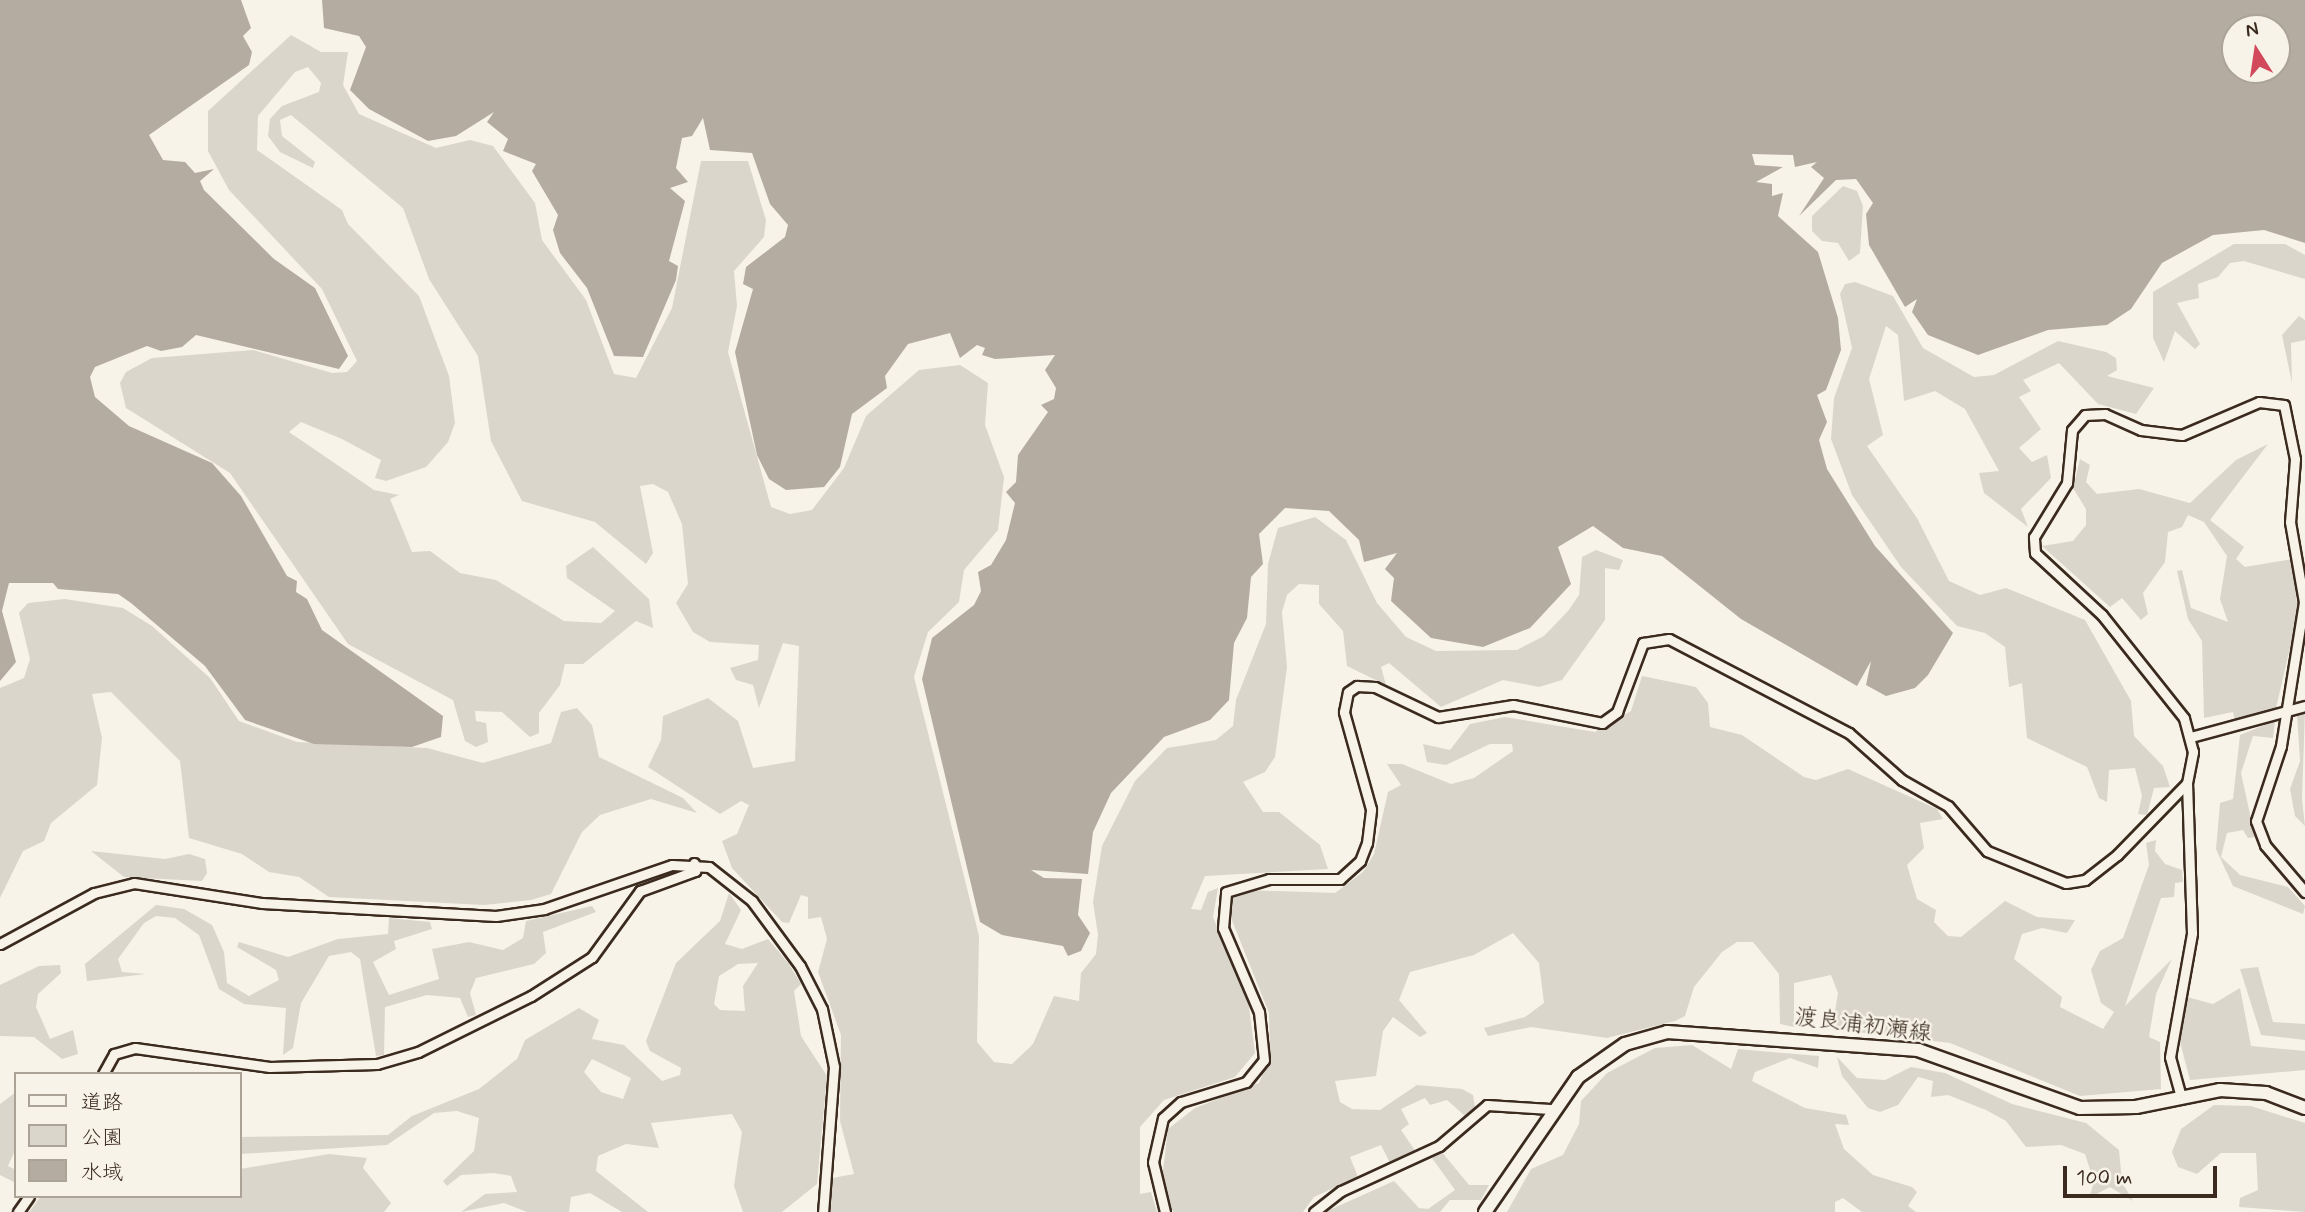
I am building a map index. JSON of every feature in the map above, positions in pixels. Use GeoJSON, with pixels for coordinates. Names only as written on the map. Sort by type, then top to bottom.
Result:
{"type":"FeatureCollection","features":[{"type":"Feature","properties":{"kind":"main road","name":"渡良浦初瀬線"},"geometry":{"type":"LineString","coordinates":[[1485,1212],[1550,1109],[1609,1052],[1667,1032],[1918,1050],[2080,1108],[2250,1091],[2305,1108]]}},
{"type":"Feature","properties":{"kind":"street"},"geometry":{"type":"LineString","coordinates":[[2181,1097],[2170,1057],[2192,933],[2188,783],[2191,737],[2184,718],[2102,615],[2035,553],[2034,537],[2067,483],[2072,430],[2085,415],[2105,414],[2141,430],[2182,435],[2259,402],[2284,405],[2295,459],[2290,522],[2304,602],[2276,768],[2256,821],[2265,845],[2305,892]]}},
{"type":"Feature","properties":{"kind":"street"},"geometry":{"type":"LineString","coordinates":[[1165,1212],[1153,1162],[1163,1118],[1181,1102],[1245,1082],[1264,1060],[1259,1012],[1223,928],[1226,892],[1269,879],[1340,879],[1360,861],[1367,843],[1371,809],[1344,712],[1348,692],[1357,685],[1375,687],[1438,717],[1513,705],[1602,723],[1617,712],[1643,643],[1669,639],[1778,701],[1849,733],[1902,780],[1948,806],[1987,851],[2067,883],[2085,880],[2117,855],[2188,783]]}},
{"type":"Feature","properties":{"kind":"street"},"geometry":{"type":"LineString","coordinates":[[2191,737],[2305,706]]}},
{"type":"Feature","properties":{"kind":"street"},"geometry":{"type":"LineString","coordinates":[[0,944],[94,893],[134,883],[262,903],[496,916],[544,909],[694,863],[735,882],[800,966],[821,1009],[834,1067],[823,1212]]}},
{"type":"Feature","properties":{"kind":"street"},"geometry":{"type":"LineString","coordinates":[[104,1072],[114,1055],[135,1048],[270,1067],[377,1064],[418,1052],[531,996],[592,957],[640,891],[695,871],[694,863]]}},
{"type":"Feature","properties":{"kind":"street"},"geometry":{"type":"LineString","coordinates":[[1314,1212],[1341,1191],[1439,1146],[1487,1105],[1550,1109]]}},
{"type":"Feature","properties":{"kind":"green space"},"geometry":{"type":"Polygon","coordinates":[[[291,35],[321,52],[348,52],[343,85],[359,114],[436,148],[470,140],[493,146],[535,203],[542,240],[586,300],[614,374],[636,378],[672,308],[701,161],[748,161],[766,220],[764,237],[734,271],[737,306],[728,352],[771,507],[790,514],[812,510],[844,468],[866,416],[919,370],[960,365],[988,383],[985,425],[1004,477],[998,530],[964,570],[959,602],[928,632],[914,677],[979,936],[977,1042],[994,1062],[1012,1064],[1033,1044],[1054,996],[1079,1001],[1081,973],[1096,954],[1098,935],[1093,902],[1102,846],[1135,781],[1167,748],[1216,740],[1233,726],[1236,700],[1266,624],[1268,564],[1278,528],[1315,517],[1346,540],[1377,603],[1406,637],[1436,651],[1517,650],[1544,636],[1568,611],[1579,595],[1582,557],[1596,550],[1623,560],[1619,570],[1605,568],[1605,620],[1562,680],[1539,687],[1503,680],[1441,707],[1389,663],[1381,667],[1386,685],[1347,666],[1343,631],[1319,604],[1319,585],[1299,584],[1287,595],[1282,612],[1287,667],[1275,757],[1265,772],[1243,782],[1263,812],[1279,812],[1320,845],[1328,869],[1205,876],[1191,909],[1201,910],[1208,892],[1218,888],[1213,917],[1248,1000],[1255,1053],[1235,1077],[1164,1100],[1140,1127],[1140,1194],[1151,1192],[1157,1212],[831,1212],[832,1178],[854,1174],[840,1121],[841,1035],[818,972],[827,939],[821,917],[808,919],[808,897],[801,895],[789,923],[782,922],[732,868],[722,841],[737,834],[749,805],[741,801],[720,814],[648,767],[661,740],[663,716],[708,698],[738,721],[753,768],[795,761],[799,646],[783,643],[759,708],[753,685],[736,680],[730,668],[758,660],[759,645],[710,642],[693,632],[676,603],[688,584],[682,524],[668,492],[653,484],[640,486],[653,553],[646,564],[595,522],[522,501],[491,441],[478,356],[429,279],[403,208],[291,115],[280,120],[282,136],[315,162],[313,168],[280,152],[268,136],[270,119],[282,106],[319,92],[321,83],[308,67],[295,72],[258,116],[257,150],[342,210],[348,224],[419,296],[449,376],[455,423],[448,442],[426,467],[386,481],[375,478],[381,460],[342,439],[301,422],[289,432],[374,490],[399,495],[390,499],[412,552],[430,551],[460,573],[496,580],[564,621],[601,623],[615,611],[567,578],[566,566],[593,547],[649,599],[653,628],[636,621],[583,664],[565,664],[560,685],[539,713],[539,733],[530,737],[502,712],[475,711],[476,721],[486,723],[488,742],[476,747],[465,741],[453,700],[348,644],[230,473],[126,408],[120,383],[126,372],[152,358],[253,350],[332,373],[347,372],[357,361],[322,289],[229,190],[208,151],[208,111],[291,35]]]}},
{"type":"Feature","properties":{"kind":"green space"},"geometry":{"type":"Polygon","coordinates":[[[1843,186],[1857,191],[1863,206],[1860,253],[1849,261],[1838,243],[1822,241],[1812,231],[1812,216],[1843,186]]]}},
{"type":"Feature","properties":{"kind":"green space"},"geometry":{"type":"Polygon","coordinates":[[[2234,244],[2285,244],[2305,255],[2305,279],[2244,261],[2230,263],[2218,277],[2198,284],[2199,298],[2177,303],[2200,344],[2195,349],[2175,331],[2164,362],[2153,338],[2153,292],[2234,244]]]}},
{"type":"Feature","properties":{"kind":"green space"},"geometry":{"type":"Polygon","coordinates":[[[1855,282],[1893,296],[1923,348],[1974,377],[1994,375],[2058,341],[2106,352],[2116,358],[2117,370],[2107,376],[2154,388],[2136,414],[2098,404],[2059,363],[2023,380],[2031,391],[2019,397],[2041,429],[2019,448],[2032,462],[2047,455],[2051,478],[2021,509],[2028,527],[1984,493],[1979,473],[1999,471],[1965,409],[1935,391],[1904,401],[1898,335],[1886,326],[1869,379],[1883,435],[1867,446],[1917,518],[1949,581],[1980,595],[2006,588],[2085,620],[2131,701],[2134,736],[2163,766],[2170,787],[2154,788],[2147,815],[2138,814],[2142,796],[2135,768],[2109,770],[2107,802],[2099,798],[2087,767],[2027,738],[2022,683],[2009,687],[2005,647],[1985,633],[1957,626],[1901,567],[1852,495],[1831,439],[1834,398],[1852,348],[1840,294],[1845,284],[1855,282]]]}},
{"type":"Feature","properties":{"kind":"green space"},"geometry":{"type":"Polygon","coordinates":[[[2299,316],[2305,320],[2305,340],[2291,343],[2292,383],[2282,335],[2299,316]]]}},
{"type":"Feature","properties":{"kind":"green space"},"geometry":{"type":"Polygon","coordinates":[[[2268,444],[2210,520],[2244,547],[2236,559],[2245,567],[2292,559],[2298,613],[2276,708],[2235,720],[2233,712],[2204,718],[2202,641],[2188,619],[2177,571],[2182,570],[2191,608],[2228,622],[2220,599],[2227,556],[2204,522],[2188,515],[2182,527],[2168,532],[2165,562],[2143,593],[2148,614],[2141,620],[2122,598],[2110,607],[2042,546],[2073,541],[2086,525],[2086,509],[2073,488],[2080,459],[2090,465],[2086,482],[2097,494],[2139,489],[2190,503],[2236,460],[2268,444]]]}},
{"type":"Feature","properties":{"kind":"green space"},"geometry":{"type":"Polygon","coordinates":[[[65,599],[123,608],[152,626],[210,678],[239,721],[297,742],[427,748],[483,763],[551,743],[561,712],[577,708],[592,725],[599,757],[683,798],[697,813],[651,799],[600,815],[582,832],[551,894],[531,900],[484,905],[329,897],[299,877],[269,872],[242,854],[189,838],[180,761],[111,692],[92,694],[102,738],[97,785],[51,823],[44,841],[23,851],[0,898],[0,688],[24,678],[30,659],[19,613],[28,603],[65,599]]]}},
{"type":"Feature","properties":{"kind":"green space"},"geometry":{"type":"Polygon","coordinates":[[[1642,676],[1696,687],[1708,703],[1710,727],[1742,735],[1804,777],[1816,780],[1848,769],[1937,809],[1943,819],[1920,823],[1924,848],[1907,865],[1917,899],[1936,910],[1934,922],[1948,936],[1961,937],[2005,901],[2037,917],[2075,920],[2067,933],[2042,928],[2022,934],[2014,959],[2062,997],[2060,1007],[2103,1029],[2114,1012],[2101,1003],[2091,970],[2100,951],[2123,938],[2149,865],[2146,843],[2156,840],[2155,851],[2165,864],[2182,870],[2183,882],[2175,883],[2174,897],[2161,898],[2125,1006],[2172,959],[2156,994],[2149,1037],[2160,1042],[2161,1089],[2080,1096],[1950,1043],[1840,1030],[1833,1023],[1838,993],[1831,975],[1794,983],[1794,1027],[1780,1024],[1779,974],[1753,942],[1737,942],[1722,952],[1694,987],[1685,1016],[1675,1021],[1607,1038],[1531,1027],[1488,1036],[1484,1028],[1525,1017],[1544,1003],[1539,963],[1513,933],[1474,955],[1410,972],[1399,1000],[1427,1033],[1420,1037],[1393,1017],[1383,1031],[1376,1076],[1335,1081],[1340,1102],[1352,1109],[1380,1110],[1417,1085],[1462,1089],[1473,1095],[1475,1107],[1465,1116],[1447,1100],[1430,1105],[1425,1098],[1401,1109],[1409,1124],[1401,1130],[1416,1152],[1391,1165],[1381,1145],[1350,1157],[1358,1177],[1314,1197],[1303,1212],[1173,1212],[1162,1179],[1168,1129],[1195,1108],[1259,1083],[1270,1057],[1269,1013],[1231,918],[1231,898],[1244,890],[1335,893],[1363,872],[1374,854],[1388,792],[1401,785],[1387,764],[1402,764],[1451,784],[1474,778],[1513,751],[1512,744],[1490,744],[1446,765],[1427,762],[1423,744],[1450,750],[1470,724],[1505,717],[1595,732],[1631,711],[1642,676]]]}},
{"type":"Feature","properties":{"kind":"green space"},"geometry":{"type":"Polygon","coordinates":[[[2305,711],[2302,799],[2305,826],[2295,816],[2290,789],[2300,761],[2297,714],[2305,711]]]}},
{"type":"Feature","properties":{"kind":"green space"},"geometry":{"type":"Polygon","coordinates":[[[2275,721],[2273,738],[2253,736],[2241,773],[2255,837],[2248,838],[2243,830],[2227,833],[2221,857],[2240,875],[2288,887],[2305,906],[2303,914],[2233,886],[2216,849],[2220,803],[2233,799],[2240,735],[2275,721]]]}},
{"type":"Feature","properties":{"kind":"green space"},"geometry":{"type":"Polygon","coordinates":[[[91,851],[165,859],[189,854],[205,859],[207,873],[202,881],[124,877],[91,851]]]}},
{"type":"Feature","properties":{"kind":"green space"},"geometry":{"type":"Polygon","coordinates":[[[729,893],[741,910],[725,944],[742,949],[768,939],[789,964],[801,984],[794,991],[801,1036],[827,1076],[817,1184],[782,1212],[743,1212],[734,1186],[742,1132],[732,1114],[651,1123],[659,1148],[626,1144],[598,1156],[596,1171],[648,1212],[622,1212],[590,1193],[571,1197],[569,1212],[527,1212],[504,1203],[461,1212],[485,1194],[517,1192],[511,1176],[494,1173],[461,1175],[447,1186],[443,1181],[474,1151],[479,1118],[457,1111],[434,1113],[387,1145],[242,1154],[242,1137],[388,1135],[412,1116],[479,1089],[517,1059],[525,1040],[579,1008],[599,1020],[592,1039],[624,1045],[662,1081],[680,1075],[681,1068],[650,1051],[646,1041],[676,963],[720,921],[729,893]],[[758,963],[738,964],[719,976],[714,1004],[720,1010],[745,1011],[743,986],[758,963]],[[592,1059],[584,1072],[601,1092],[623,1099],[631,1078],[592,1059]]]}},
{"type":"Feature","properties":{"kind":"green space"},"geometry":{"type":"Polygon","coordinates":[[[156,905],[184,909],[212,925],[224,952],[227,983],[249,996],[279,980],[276,970],[237,947],[239,942],[288,957],[338,939],[388,934],[389,918],[430,922],[432,929],[394,941],[396,949],[373,962],[389,995],[439,979],[432,949],[469,942],[503,950],[523,938],[526,921],[592,906],[596,912],[543,932],[546,953],[534,964],[476,978],[470,993],[476,1015],[468,1017],[460,998],[427,995],[385,1007],[384,1055],[376,1056],[360,959],[351,952],[329,956],[301,1003],[293,1048],[283,1055],[286,1008],[244,1004],[219,989],[199,935],[175,918],[156,916],[144,923],[118,959],[122,972],[146,974],[87,981],[85,964],[156,905]]]}},
{"type":"Feature","properties":{"kind":"green space"},"geometry":{"type":"Polygon","coordinates":[[[60,965],[61,973],[38,994],[36,1007],[50,1039],[73,1030],[78,1054],[62,1059],[34,1037],[0,1036],[0,985],[39,966],[60,965]]]}},
{"type":"Feature","properties":{"kind":"green space"},"geometry":{"type":"Polygon","coordinates":[[[2258,967],[2273,1022],[2305,1024],[2305,1040],[2261,1035],[2240,969],[2258,967]]]}},
{"type":"Feature","properties":{"kind":"green space"},"geometry":{"type":"Polygon","coordinates":[[[2240,988],[2251,1046],[2305,1051],[2305,1070],[2190,1080],[2180,1042],[2187,997],[2213,1004],[2240,988]]]}},
{"type":"Feature","properties":{"kind":"green space"},"geometry":{"type":"Polygon","coordinates":[[[1692,1045],[1731,1069],[1738,1049],[1819,1056],[1818,1068],[1790,1058],[1755,1072],[1752,1081],[1805,1108],[1846,1115],[1849,1125],[1835,1124],[1844,1149],[1873,1175],[1912,1187],[1917,1192],[1908,1206],[1916,1212],[1862,1212],[1843,1198],[1835,1202],[1835,1212],[1507,1212],[1531,1169],[1563,1155],[1579,1124],[1581,1101],[1607,1073],[1655,1048],[1692,1045]]]}},
{"type":"Feature","properties":{"kind":"green space"},"geometry":{"type":"Polygon","coordinates":[[[1837,1057],[1857,1078],[1885,1080],[1911,1067],[1945,1073],[2012,1104],[2086,1123],[2119,1150],[2122,1182],[2133,1201],[2110,1187],[2089,1198],[2094,1182],[2085,1154],[2061,1145],[2026,1147],[2006,1121],[1986,1110],[1948,1095],[1931,1097],[1933,1081],[1918,1077],[1898,1105],[1880,1112],[1868,1108],[1842,1076],[1837,1057]]]}},
{"type":"Feature","properties":{"kind":"green space"},"geometry":{"type":"Polygon","coordinates":[[[14,1094],[14,1152],[8,1166],[14,1169],[14,1182],[0,1175],[0,1104],[14,1094]]]}},
{"type":"Feature","properties":{"kind":"green space"},"geometry":{"type":"Polygon","coordinates":[[[2214,1105],[2251,1106],[2305,1123],[2305,1212],[2239,1207],[2240,1198],[2258,1190],[2256,1153],[2221,1153],[2197,1174],[2178,1167],[2172,1152],[2181,1129],[2214,1105]]]}},
{"type":"Feature","properties":{"kind":"green space"},"geometry":{"type":"Polygon","coordinates":[[[1441,1151],[1469,1185],[1489,1185],[1481,1200],[1450,1200],[1440,1212],[1325,1212],[1394,1181],[1419,1208],[1428,1209],[1455,1190],[1432,1158],[1441,1151]]]}},
{"type":"Feature","properties":{"kind":"green space"},"geometry":{"type":"Polygon","coordinates":[[[329,1154],[367,1158],[363,1168],[391,1203],[384,1212],[29,1212],[40,1198],[242,1198],[242,1169],[329,1154]]]}},
{"type":"Feature","properties":{"kind":"water"},"geometry":{"type":"Polygon","coordinates":[[[0,0],[241,0],[251,28],[243,36],[252,52],[249,65],[149,135],[163,160],[185,162],[195,173],[214,169],[200,181],[204,190],[274,259],[315,288],[348,356],[339,369],[196,335],[182,347],[161,351],[147,346],[95,367],[90,377],[95,397],[129,426],[212,463],[241,496],[287,576],[297,581],[296,592],[307,599],[322,630],[443,716],[441,737],[412,747],[314,744],[245,720],[205,666],[131,603],[118,594],[58,589],[53,583],[9,583],[2,611],[16,662],[0,681],[0,0]]]}},
{"type":"Feature","properties":{"kind":"water"},"geometry":{"type":"Polygon","coordinates":[[[322,0],[2305,0],[2305,243],[2264,230],[2213,235],[2162,263],[2131,309],[2107,325],[2048,330],[1978,355],[1928,335],[1912,312],[1917,299],[1905,307],[1869,245],[1866,214],[1873,203],[1856,179],[1836,180],[1799,216],[1824,178],[1811,167],[1817,162],[1795,167],[1793,155],[1752,154],[1755,165],[1783,167],[1756,182],[1772,184],[1772,196],[1783,193],[1778,216],[1818,252],[1838,318],[1841,350],[1826,390],[1817,395],[1827,422],[1819,440],[1827,469],[1875,546],[1953,633],[1928,675],[1915,688],[1886,696],[1866,685],[1871,661],[1857,686],[1741,619],[1662,556],[1623,548],[1593,526],[1558,547],[1571,584],[1530,628],[1483,647],[1431,638],[1391,601],[1394,578],[1385,569],[1397,553],[1364,562],[1359,540],[1329,511],[1285,508],[1259,534],[1263,564],[1251,577],[1247,618],[1234,643],[1229,700],[1210,720],[1164,737],[1111,793],[1093,832],[1088,874],[1031,870],[1044,878],[1082,879],[1078,915],[1090,933],[1081,951],[1068,956],[1063,946],[1002,935],[980,922],[922,679],[932,638],[974,605],[981,591],[978,572],[991,565],[1006,540],[1015,503],[1006,492],[1016,482],[1018,455],[1048,412],[1041,405],[1054,399],[1056,388],[1045,370],[1055,355],[995,359],[982,355],[985,348],[977,345],[960,358],[950,333],[908,344],[885,376],[887,388],[852,414],[840,467],[824,487],[786,490],[769,479],[757,455],[735,352],[753,289],[743,284],[746,267],[785,237],[788,225],[770,204],[752,153],[710,150],[703,118],[692,136],[682,138],[676,168],[688,182],[670,188],[685,201],[669,261],[678,266],[676,280],[643,357],[614,356],[587,288],[560,253],[553,230],[558,215],[532,171],[536,164],[503,151],[508,139],[487,122],[494,112],[456,136],[428,141],[369,109],[350,90],[366,47],[359,36],[324,28],[322,0]]]}}]}
